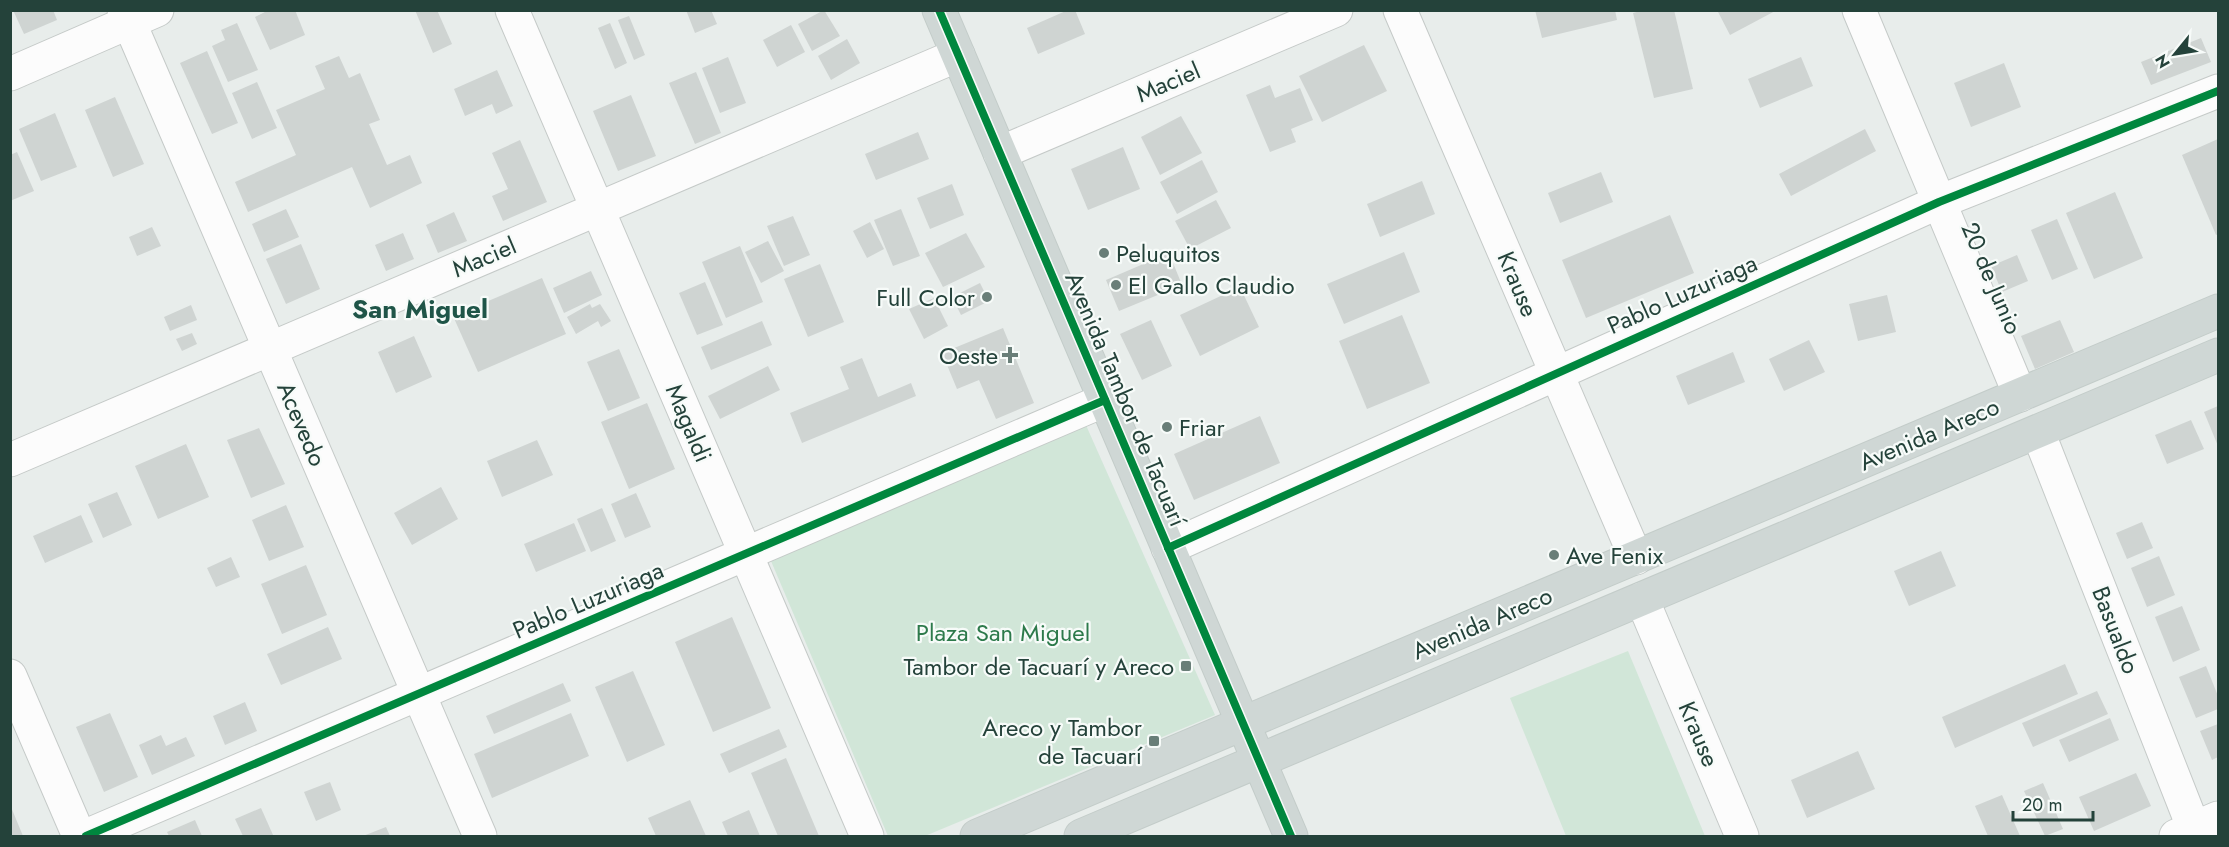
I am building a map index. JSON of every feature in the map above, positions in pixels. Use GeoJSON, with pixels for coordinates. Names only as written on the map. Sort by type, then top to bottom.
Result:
{"type":"FeatureCollection","features":[{"type":"Feature","properties":{"kind":"main road","name":"Avenida Tambor de Tacuarí"},"geometry":{"type":"LineString","coordinates":[[939,10],[1292,837]]}},
{"type":"Feature","properties":{"kind":"main road","name":"Avenida Areco"},"geometry":{"type":"LineString","coordinates":[[977,837],[2218,311]]}},
{"type":"Feature","properties":{"kind":"main road","name":"Avenida Areco"},"geometry":{"type":"LineString","coordinates":[[1081,837],[2218,355]]}},
{"type":"Feature","properties":{"kind":"street","name":"Magaldi"},"geometry":{"type":"LineString","coordinates":[[512,10],[867,837]]}},
{"type":"Feature","properties":{"kind":"street","name":"Maciel"},"geometry":{"type":"LineString","coordinates":[[1000,153],[1336,10]]}},
{"type":"Feature","properties":{"kind":"street","name":"Krause"},"geometry":{"type":"LineString","coordinates":[[1400,10],[1636,558]]}},
{"type":"Feature","properties":{"kind":"street","name":"20 de Junio"},"geometry":{"type":"LineString","coordinates":[[1859,10],[2020,395]]}},
{"type":"Feature","properties":{"kind":"street"},"geometry":{"type":"LineString","coordinates":[[10,74],[137,14]]}},
{"type":"Feature","properties":{"kind":"street","name":"Acevedo"},"geometry":{"type":"LineString","coordinates":[[137,14],[270,349],[480,837]]}},
{"type":"Feature","properties":{"kind":"street","name":"Maciel"},"geometry":{"type":"LineString","coordinates":[[10,460],[958,54]]}},
{"type":"Feature","properties":{"kind":"street","name":"Pablo Luzuriaga"},"geometry":{"type":"LineString","coordinates":[[1168,548],[1939,202],[2218,91]]}},
{"type":"Feature","properties":{"kind":"street","name":"Pablo Luzuriaga"},"geometry":{"type":"LineString","coordinates":[[86,837],[1105,400]]}},
{"type":"Feature","properties":{"kind":"street","name":"Basualdo"},"geometry":{"type":"LineString","coordinates":[[2038,432],[2195,830]]}},
{"type":"Feature","properties":{"kind":"street","name":"Krause"},"geometry":{"type":"LineString","coordinates":[[1642,599],[1742,837]]}},
{"type":"Feature","properties":{"kind":"street"},"geometry":{"type":"LineString","coordinates":[[10,676],[79,837]]}},
{"type":"Feature","properties":{"kind":"green space","name":"Plaza San Miguel"},"geometry":{"type":"Polygon","coordinates":[[[1085,423],[1215,715],[925,836],[888,836],[771,561],[1085,423]]]}},
{"type":"Feature","properties":{"kind":"green space"},"geometry":{"type":"Polygon","coordinates":[[[1628,651],[1705,836],[1566,836],[1510,698],[1628,651]]]}},
{"type":"Feature","properties":{"kind":"building"},"geometry":{"type":"Polygon","coordinates":[[[13,10],[53,10],[57,20],[24,34],[13,10]]]}},
{"type":"Feature","properties":{"kind":"building"},"geometry":{"type":"Polygon","coordinates":[[[269,10],[295,10],[305,35],[270,50],[255,17],[269,10]]]}},
{"type":"Feature","properties":{"kind":"building"},"geometry":{"type":"Polygon","coordinates":[[[415,10],[437,10],[452,44],[433,53],[415,10]]]}},
{"type":"Feature","properties":{"kind":"building"},"geometry":{"type":"Polygon","coordinates":[[[686,10],[711,10],[717,24],[695,33],[686,10]]]}},
{"type":"Feature","properties":{"kind":"building"},"geometry":{"type":"Polygon","coordinates":[[[824,10],[840,36],[812,51],[798,24],[824,10]]]}},
{"type":"Feature","properties":{"kind":"building"},"geometry":{"type":"Polygon","coordinates":[[[1068,10],[1075,10],[1085,34],[1038,54],[1027,28],[1068,10]]]}},
{"type":"Feature","properties":{"kind":"building"},"geometry":{"type":"Polygon","coordinates":[[[1535,10],[1615,10],[1617,20],[1542,38],[1535,10]]]}},
{"type":"Feature","properties":{"kind":"building"},"geometry":{"type":"Polygon","coordinates":[[[1644,10],[1674,10],[1693,89],[1654,98],[1633,13],[1644,10]]]}},
{"type":"Feature","properties":{"kind":"building"},"geometry":{"type":"Polygon","coordinates":[[[1717,10],[1777,10],[1730,35],[1717,10]]]}},
{"type":"Feature","properties":{"kind":"building"},"geometry":{"type":"Polygon","coordinates":[[[629,16],[645,55],[634,60],[618,20],[629,16]]]}},
{"type":"Feature","properties":{"kind":"building"},"geometry":{"type":"Polygon","coordinates":[[[237,23],[258,70],[228,82],[212,46],[225,40],[221,30],[237,23]]]}},
{"type":"Feature","properties":{"kind":"building"},"geometry":{"type":"Polygon","coordinates":[[[610,23],[627,63],[615,69],[598,28],[610,23]]]}},
{"type":"Feature","properties":{"kind":"building"},"geometry":{"type":"Polygon","coordinates":[[[791,25],[805,52],[777,67],[763,40],[791,25]]]}},
{"type":"Feature","properties":{"kind":"building"},"geometry":{"type":"Polygon","coordinates":[[[2201,38],[2211,62],[2151,85],[2141,62],[2201,38]]]}},
{"type":"Feature","properties":{"kind":"building"},"geometry":{"type":"Polygon","coordinates":[[[847,39],[860,63],[831,80],[818,56],[847,39]]]}},
{"type":"Feature","properties":{"kind":"building"},"geometry":{"type":"Polygon","coordinates":[[[1364,45],[1387,91],[1322,122],[1299,76],[1364,45]]]}},
{"type":"Feature","properties":{"kind":"building"},"geometry":{"type":"Polygon","coordinates":[[[207,51],[238,123],[212,134],[180,63],[207,51]]]}},
{"type":"Feature","properties":{"kind":"building"},"geometry":{"type":"Polygon","coordinates":[[[339,56],[349,78],[360,73],[380,120],[369,124],[387,165],[410,155],[422,183],[370,208],[352,167],[248,212],[235,182],[296,155],[276,110],[325,89],[315,66],[339,56]]]}},
{"type":"Feature","properties":{"kind":"building"},"geometry":{"type":"Polygon","coordinates":[[[728,57],[746,103],[720,113],[702,68],[728,57]]]}},
{"type":"Feature","properties":{"kind":"building"},"geometry":{"type":"Polygon","coordinates":[[[1801,57],[1813,86],[1760,108],[1748,79],[1801,57]]]}},
{"type":"Feature","properties":{"kind":"building"},"geometry":{"type":"Polygon","coordinates":[[[2004,63],[2021,107],[1971,127],[1954,83],[2004,63]]]}},
{"type":"Feature","properties":{"kind":"building"},"geometry":{"type":"Polygon","coordinates":[[[497,70],[513,106],[496,114],[492,104],[465,116],[454,89],[497,70]]]}},
{"type":"Feature","properties":{"kind":"building"},"geometry":{"type":"Polygon","coordinates":[[[696,72],[721,133],[695,144],[669,83],[696,72]]]}},
{"type":"Feature","properties":{"kind":"building"},"geometry":{"type":"Polygon","coordinates":[[[257,82],[277,128],[252,139],[232,93],[257,82]]]}},
{"type":"Feature","properties":{"kind":"building"},"geometry":{"type":"Polygon","coordinates":[[[1270,85],[1275,98],[1300,88],[1313,120],[1291,129],[1296,142],[1270,152],[1246,95],[1270,85]]]}},
{"type":"Feature","properties":{"kind":"building"},"geometry":{"type":"Polygon","coordinates":[[[631,95],[656,156],[618,171],[593,111],[631,95]]]}},
{"type":"Feature","properties":{"kind":"building"},"geometry":{"type":"Polygon","coordinates":[[[115,97],[144,164],[113,177],[85,110],[115,97]]]}},
{"type":"Feature","properties":{"kind":"building"},"geometry":{"type":"Polygon","coordinates":[[[55,113],[77,167],[41,181],[19,129],[55,113]]]}},
{"type":"Feature","properties":{"kind":"building"},"geometry":{"type":"Polygon","coordinates":[[[1181,116],[1202,153],[1160,175],[1141,137],[1181,116]]]}},
{"type":"Feature","properties":{"kind":"building"},"geometry":{"type":"Polygon","coordinates":[[[1865,129],[1876,151],[1791,196],[1779,174],[1865,129]]]}},
{"type":"Feature","properties":{"kind":"building"},"geometry":{"type":"Polygon","coordinates":[[[918,132],[929,159],[876,180],[865,154],[918,132]]]}},
{"type":"Feature","properties":{"kind":"building"},"geometry":{"type":"Polygon","coordinates":[[[2218,139],[2218,234],[2216,235],[2182,155],[2218,139]]]}},
{"type":"Feature","properties":{"kind":"building"},"geometry":{"type":"Polygon","coordinates":[[[520,140],[547,202],[503,221],[492,196],[508,189],[492,153],[520,140]]]}},
{"type":"Feature","properties":{"kind":"building"},"geometry":{"type":"Polygon","coordinates":[[[1123,147],[1140,189],[1088,210],[1071,169],[1123,147]]]}},
{"type":"Feature","properties":{"kind":"building"},"geometry":{"type":"Polygon","coordinates":[[[17,152],[34,191],[10,201],[10,155],[17,152]]]}},
{"type":"Feature","properties":{"kind":"building"},"geometry":{"type":"Polygon","coordinates":[[[1202,160],[1218,192],[1177,214],[1160,182],[1202,160]]]}},
{"type":"Feature","properties":{"kind":"building"},"geometry":{"type":"Polygon","coordinates":[[[1601,172],[1613,202],[1560,223],[1548,193],[1601,172]]]}},
{"type":"Feature","properties":{"kind":"building"},"geometry":{"type":"Polygon","coordinates":[[[1422,181],[1435,214],[1380,237],[1367,204],[1422,181]]]}},
{"type":"Feature","properties":{"kind":"building"},"geometry":{"type":"Polygon","coordinates":[[[952,184],[964,215],[930,229],[917,198],[952,184]]]}},
{"type":"Feature","properties":{"kind":"building"},"geometry":{"type":"Polygon","coordinates":[[[2115,192],[2143,258],[2094,279],[2066,213],[2115,192]]]}},
{"type":"Feature","properties":{"kind":"building"},"geometry":{"type":"Polygon","coordinates":[[[1216,200],[1231,228],[1190,249],[1175,221],[1216,200]]]}},
{"type":"Feature","properties":{"kind":"building"},"geometry":{"type":"Polygon","coordinates":[[[286,209],[299,237],[264,252],[252,224],[286,209]]]}},
{"type":"Feature","properties":{"kind":"building"},"geometry":{"type":"Polygon","coordinates":[[[901,209],[920,256],[893,266],[874,220],[901,209]]]}},
{"type":"Feature","properties":{"kind":"building"},"geometry":{"type":"Polygon","coordinates":[[[454,212],[467,241],[438,253],[426,225],[454,212]]]}},
{"type":"Feature","properties":{"kind":"building"},"geometry":{"type":"Polygon","coordinates":[[[1670,215],[1694,273],[1586,318],[1562,260],[1670,215]]]}},
{"type":"Feature","properties":{"kind":"building"},"geometry":{"type":"Polygon","coordinates":[[[793,216],[810,255],[784,266],[767,226],[793,216]]]}},
{"type":"Feature","properties":{"kind":"building"},"geometry":{"type":"Polygon","coordinates":[[[2057,219],[2078,269],[2052,280],[2031,230],[2057,219]]]}},
{"type":"Feature","properties":{"kind":"building"},"geometry":{"type":"Polygon","coordinates":[[[870,222],[884,249],[867,258],[853,231],[870,222]]]}},
{"type":"Feature","properties":{"kind":"building"},"geometry":{"type":"Polygon","coordinates":[[[152,227],[161,246],[137,256],[129,237],[152,227]]]}},
{"type":"Feature","properties":{"kind":"building"},"geometry":{"type":"Polygon","coordinates":[[[403,233],[414,259],[386,271],[375,245],[403,233]]]}},
{"type":"Feature","properties":{"kind":"building"},"geometry":{"type":"Polygon","coordinates":[[[966,233],[985,267],[943,287],[925,253],[966,233]]]}},
{"type":"Feature","properties":{"kind":"building"},"geometry":{"type":"Polygon","coordinates":[[[768,241],[784,271],[761,283],[745,252],[768,241]]]}},
{"type":"Feature","properties":{"kind":"building"},"geometry":{"type":"Polygon","coordinates":[[[301,244],[320,289],[286,304],[266,259],[301,244]]]}},
{"type":"Feature","properties":{"kind":"building"},"geometry":{"type":"Polygon","coordinates":[[[740,246],[763,302],[726,318],[702,262],[740,246]]]}},
{"type":"Feature","properties":{"kind":"building"},"geometry":{"type":"Polygon","coordinates":[[[1404,252],[1420,292],[1344,324],[1327,284],[1404,252]]]}},
{"type":"Feature","properties":{"kind":"building"},"geometry":{"type":"Polygon","coordinates":[[[1169,253],[1182,285],[1119,311],[1106,280],[1169,253]]]}},
{"type":"Feature","properties":{"kind":"building"},"geometry":{"type":"Polygon","coordinates":[[[2017,255],[2028,281],[2002,292],[1991,266],[2017,255]]]}},
{"type":"Feature","properties":{"kind":"building"},"geometry":{"type":"Polygon","coordinates":[[[820,264],[844,322],[808,337],[784,279],[820,264]]]}},
{"type":"Feature","properties":{"kind":"building"},"geometry":{"type":"Polygon","coordinates":[[[591,271],[602,295],[564,313],[553,288],[591,271]]]}},
{"type":"Feature","properties":{"kind":"building"},"geometry":{"type":"Polygon","coordinates":[[[542,278],[566,334],[478,372],[453,316],[542,278]]]}},
{"type":"Feature","properties":{"kind":"building"},"geometry":{"type":"Polygon","coordinates":[[[705,282],[723,325],[697,335],[679,293],[705,282]]]}},
{"type":"Feature","properties":{"kind":"building"},"geometry":{"type":"Polygon","coordinates":[[[980,283],[989,301],[961,315],[952,297],[980,283]]]}},
{"type":"Feature","properties":{"kind":"building"},"geometry":{"type":"Polygon","coordinates":[[[1240,287],[1259,327],[1200,356],[1180,315],[1240,287]]]}},
{"type":"Feature","properties":{"kind":"building"},"geometry":{"type":"Polygon","coordinates":[[[1887,295],[1896,332],[1858,341],[1849,304],[1887,295]]]}},
{"type":"Feature","properties":{"kind":"building"},"geometry":{"type":"Polygon","coordinates":[[[934,298],[948,326],[924,339],[909,309],[934,298]]]}},
{"type":"Feature","properties":{"kind":"building"},"geometry":{"type":"Polygon","coordinates":[[[590,304],[592,308],[600,304],[611,321],[601,327],[598,321],[576,334],[567,317],[590,304]]]}},
{"type":"Feature","properties":{"kind":"building"},"geometry":{"type":"Polygon","coordinates":[[[191,305],[197,320],[170,331],[164,317],[191,305]]]}},
{"type":"Feature","properties":{"kind":"building"},"geometry":{"type":"Polygon","coordinates":[[[1402,315],[1430,383],[1367,409],[1339,341],[1402,315]]]}},
{"type":"Feature","properties":{"kind":"building"},"geometry":{"type":"Polygon","coordinates":[[[1151,320],[1172,366],[1142,380],[1120,334],[1151,320]]]}},
{"type":"Feature","properties":{"kind":"building"},"geometry":{"type":"Polygon","coordinates":[[[2060,320],[2074,352],[2035,369],[2021,336],[2060,320]]]}},
{"type":"Feature","properties":{"kind":"building"},"geometry":{"type":"Polygon","coordinates":[[[762,321],[772,345],[711,370],[701,347],[762,321]]]}},
{"type":"Feature","properties":{"kind":"building"},"geometry":{"type":"Polygon","coordinates":[[[1003,328],[1034,403],[996,419],[979,380],[957,389],[942,353],[1003,328]]]}},
{"type":"Feature","properties":{"kind":"building"},"geometry":{"type":"Polygon","coordinates":[[[192,333],[197,344],[182,351],[176,339],[192,333]]]}},
{"type":"Feature","properties":{"kind":"building"},"geometry":{"type":"Polygon","coordinates":[[[414,336],[432,377],[396,393],[378,352],[414,336]]]}},
{"type":"Feature","properties":{"kind":"building"},"geometry":{"type":"Polygon","coordinates":[[[1809,340],[1825,372],[1784,391],[1769,359],[1809,340]]]}},
{"type":"Feature","properties":{"kind":"building"},"geometry":{"type":"Polygon","coordinates":[[[619,349],[640,398],[608,411],[587,362],[619,349]]]}},
{"type":"Feature","properties":{"kind":"building"},"geometry":{"type":"Polygon","coordinates":[[[1733,352],[1745,382],[1688,405],[1676,376],[1733,352]]]}},
{"type":"Feature","properties":{"kind":"building"},"geometry":{"type":"Polygon","coordinates":[[[862,358],[878,397],[911,383],[916,396],[802,443],[790,413],[849,389],[840,367],[862,358]]]}},
{"type":"Feature","properties":{"kind":"building"},"geometry":{"type":"Polygon","coordinates":[[[768,366],[780,390],[720,419],[708,396],[768,366]]]}},
{"type":"Feature","properties":{"kind":"building"},"geometry":{"type":"Polygon","coordinates":[[[647,403],[675,469],[629,489],[601,422],[647,403]]]}},
{"type":"Feature","properties":{"kind":"building"},"geometry":{"type":"Polygon","coordinates":[[[2218,406],[2218,446],[2204,412],[2218,406]]]}},
{"type":"Feature","properties":{"kind":"building"},"geometry":{"type":"Polygon","coordinates":[[[1260,416],[1280,463],[1194,500],[1174,454],[1260,416]]]}},
{"type":"Feature","properties":{"kind":"building"},"geometry":{"type":"Polygon","coordinates":[[[2191,420],[2204,449],[2167,464],[2155,435],[2191,420]]]}},
{"type":"Feature","properties":{"kind":"building"},"geometry":{"type":"Polygon","coordinates":[[[259,428],[285,484],[251,498],[227,440],[259,428]]]}},
{"type":"Feature","properties":{"kind":"building"},"geometry":{"type":"Polygon","coordinates":[[[537,440],[553,475],[502,497],[487,461],[537,440]]]}},
{"type":"Feature","properties":{"kind":"building"},"geometry":{"type":"Polygon","coordinates":[[[186,444],[209,497],[158,519],[135,466],[186,444]]]}},
{"type":"Feature","properties":{"kind":"building"},"geometry":{"type":"Polygon","coordinates":[[[441,487],[458,519],[412,545],[394,513],[441,487]]]}},
{"type":"Feature","properties":{"kind":"building"},"geometry":{"type":"Polygon","coordinates":[[[117,492],[132,525],[103,538],[88,504],[117,492]]]}},
{"type":"Feature","properties":{"kind":"building"},"geometry":{"type":"Polygon","coordinates":[[[636,493],[651,527],[625,538],[611,504],[636,493]]]}},
{"type":"Feature","properties":{"kind":"building"},"geometry":{"type":"Polygon","coordinates":[[[286,505],[304,547],[269,561],[252,520],[286,505]]]}},
{"type":"Feature","properties":{"kind":"building"},"geometry":{"type":"Polygon","coordinates":[[[602,508],[616,541],[591,552],[577,519],[602,508]]]}},
{"type":"Feature","properties":{"kind":"building"},"geometry":{"type":"Polygon","coordinates":[[[81,515],[93,542],[45,563],[33,536],[81,515]]]}},
{"type":"Feature","properties":{"kind":"building"},"geometry":{"type":"Polygon","coordinates":[[[2142,522],[2153,548],[2127,559],[2116,533],[2142,522]]]}},
{"type":"Feature","properties":{"kind":"building"},"geometry":{"type":"Polygon","coordinates":[[[574,523],[586,551],[536,572],[524,544],[574,523]]]}},
{"type":"Feature","properties":{"kind":"building"},"geometry":{"type":"Polygon","coordinates":[[[1941,551],[1956,586],[1909,606],[1894,571],[1941,551]]]}},
{"type":"Feature","properties":{"kind":"building"},"geometry":{"type":"Polygon","coordinates":[[[2159,556],[2175,595],[2147,607],[2131,568],[2159,556]]]}},
{"type":"Feature","properties":{"kind":"building"},"geometry":{"type":"Polygon","coordinates":[[[231,557],[240,577],[216,587],[207,568],[231,557]]]}},
{"type":"Feature","properties":{"kind":"building"},"geometry":{"type":"Polygon","coordinates":[[[306,565],[327,615],[282,634],[261,584],[306,565]]]}},
{"type":"Feature","properties":{"kind":"building"},"geometry":{"type":"Polygon","coordinates":[[[2182,606],[2200,650],[2173,662],[2155,617],[2182,606]]]}},
{"type":"Feature","properties":{"kind":"building"},"geometry":{"type":"Polygon","coordinates":[[[732,617],[771,708],[713,732],[675,642],[732,617]]]}},
{"type":"Feature","properties":{"kind":"building"},"geometry":{"type":"Polygon","coordinates":[[[328,627],[342,659],[281,685],[267,654],[328,627]]]}},
{"type":"Feature","properties":{"kind":"building"},"geometry":{"type":"Polygon","coordinates":[[[2065,664],[2078,694],[1955,748],[1942,717],[2065,664]]]}},
{"type":"Feature","properties":{"kind":"building"},"geometry":{"type":"Polygon","coordinates":[[[2206,666],[2218,696],[2218,709],[2196,718],[2179,677],[2206,666]]]}},
{"type":"Feature","properties":{"kind":"building"},"geometry":{"type":"Polygon","coordinates":[[[633,671],[665,745],[627,762],[595,687],[633,671]]]}},
{"type":"Feature","properties":{"kind":"building"},"geometry":{"type":"Polygon","coordinates":[[[563,683],[571,701],[494,734],[486,716],[563,683]]]}},
{"type":"Feature","properties":{"kind":"building"},"geometry":{"type":"Polygon","coordinates":[[[2097,691],[2108,714],[2033,747],[2022,723],[2097,691]]]}},
{"type":"Feature","properties":{"kind":"building"},"geometry":{"type":"Polygon","coordinates":[[[245,702],[257,731],[225,745],[213,716],[245,702]]]}},
{"type":"Feature","properties":{"kind":"building"},"geometry":{"type":"Polygon","coordinates":[[[110,713],[138,777],[104,792],[76,727],[110,713]]]}},
{"type":"Feature","properties":{"kind":"building"},"geometry":{"type":"Polygon","coordinates":[[[571,713],[589,756],[492,798],[474,754],[571,713]]]}},
{"type":"Feature","properties":{"kind":"building"},"geometry":{"type":"Polygon","coordinates":[[[2110,718],[2119,740],[2069,762],[2059,740],[2110,718]]]}},
{"type":"Feature","properties":{"kind":"building"},"geometry":{"type":"Polygon","coordinates":[[[2218,724],[2218,757],[2212,760],[2200,731],[2218,724]]]}},
{"type":"Feature","properties":{"kind":"building"},"geometry":{"type":"Polygon","coordinates":[[[779,729],[787,747],[729,773],[720,754],[779,729]]]}},
{"type":"Feature","properties":{"kind":"building"},"geometry":{"type":"Polygon","coordinates":[[[161,735],[166,746],[186,737],[195,756],[152,775],[139,745],[161,735]]]}},
{"type":"Feature","properties":{"kind":"building"},"geometry":{"type":"Polygon","coordinates":[[[1858,751],[1875,789],[1807,818],[1791,780],[1858,751]]]}},
{"type":"Feature","properties":{"kind":"building"},"geometry":{"type":"Polygon","coordinates":[[[786,758],[819,836],[778,836],[751,773],[786,758]]]}},
{"type":"Feature","properties":{"kind":"building"},"geometry":{"type":"Polygon","coordinates":[[[2136,773],[2151,806],[2094,831],[2079,797],[2136,773]]]}},
{"type":"Feature","properties":{"kind":"building"},"geometry":{"type":"Polygon","coordinates":[[[330,782],[341,810],[316,821],[304,792],[330,782]]]}},
{"type":"Feature","properties":{"kind":"building"},"geometry":{"type":"Polygon","coordinates":[[[2043,783],[2063,829],[2045,836],[2024,791],[2043,783]]]}},
{"type":"Feature","properties":{"kind":"building"},"geometry":{"type":"Polygon","coordinates":[[[2002,795],[2020,836],[1988,836],[1975,806],[2002,795]]]}},
{"type":"Feature","properties":{"kind":"building"},"geometry":{"type":"Polygon","coordinates":[[[690,800],[706,836],[656,836],[648,818],[690,800]]]}},
{"type":"Feature","properties":{"kind":"building"},"geometry":{"type":"Polygon","coordinates":[[[11,807],[23,836],[10,836],[11,807]]]}},
{"type":"Feature","properties":{"kind":"building"},"geometry":{"type":"Polygon","coordinates":[[[261,808],[273,835],[243,836],[235,819],[261,808]]]}},
{"type":"Feature","properties":{"kind":"building"},"geometry":{"type":"Polygon","coordinates":[[[749,810],[760,836],[728,836],[722,822],[749,810]]]}},
{"type":"Feature","properties":{"kind":"building"},"geometry":{"type":"Polygon","coordinates":[[[195,820],[202,836],[169,836],[167,832],[195,820]]]}},
{"type":"Feature","properties":{"kind":"building"},"geometry":{"type":"Polygon","coordinates":[[[386,827],[390,836],[363,836],[386,827]]]}},
{"type":"Feature","properties":{"kind":"cycle path"},"geometry":{"type":"LineString","coordinates":[[939,10],[1291,836]]}},
{"type":"Feature","properties":{"kind":"cycle path"},"geometry":{"type":"LineString","coordinates":[[1168,548],[1939,202],[2218,91]]}},
{"type":"Feature","properties":{"kind":"cycle path"},"geometry":{"type":"LineString","coordinates":[[86,836],[1105,400]]}},
{"type":"Feature","properties":{"kind":"place","name":"Peluquitos"},"geometry":{"type":"Point","coordinates":[1104,253]}},
{"type":"Feature","properties":{"kind":"place","name":"El Gallo Claudio"},"geometry":{"type":"Point","coordinates":[1116,285]}},
{"type":"Feature","properties":{"kind":"place","name":"Full Color"},"geometry":{"type":"Point","coordinates":[987,297]}},
{"type":"Feature","properties":{"kind":"place","name":"Oeste"},"geometry":{"type":"Point","coordinates":[1010,355]}},
{"type":"Feature","properties":{"kind":"place","name":"Friar"},"geometry":{"type":"Point","coordinates":[1167,427]}},
{"type":"Feature","properties":{"kind":"place","name":"Ave Fenix"},"geometry":{"type":"Point","coordinates":[1554,555]}},
{"type":"Feature","properties":{"kind":"place","name":"Tambor de Tacuarí y Areco"},"geometry":{"type":"Point","coordinates":[1186,666]}},
{"type":"Feature","properties":{"kind":"place","name":"Areco y Tambor de Tacuarí"},"geometry":{"type":"Point","coordinates":[1154,741]}},
{"type":"Feature","properties":{"kind":"district","name":"San Miguel"},"geometry":{"type":"Point","coordinates":[420,309]}}]}
